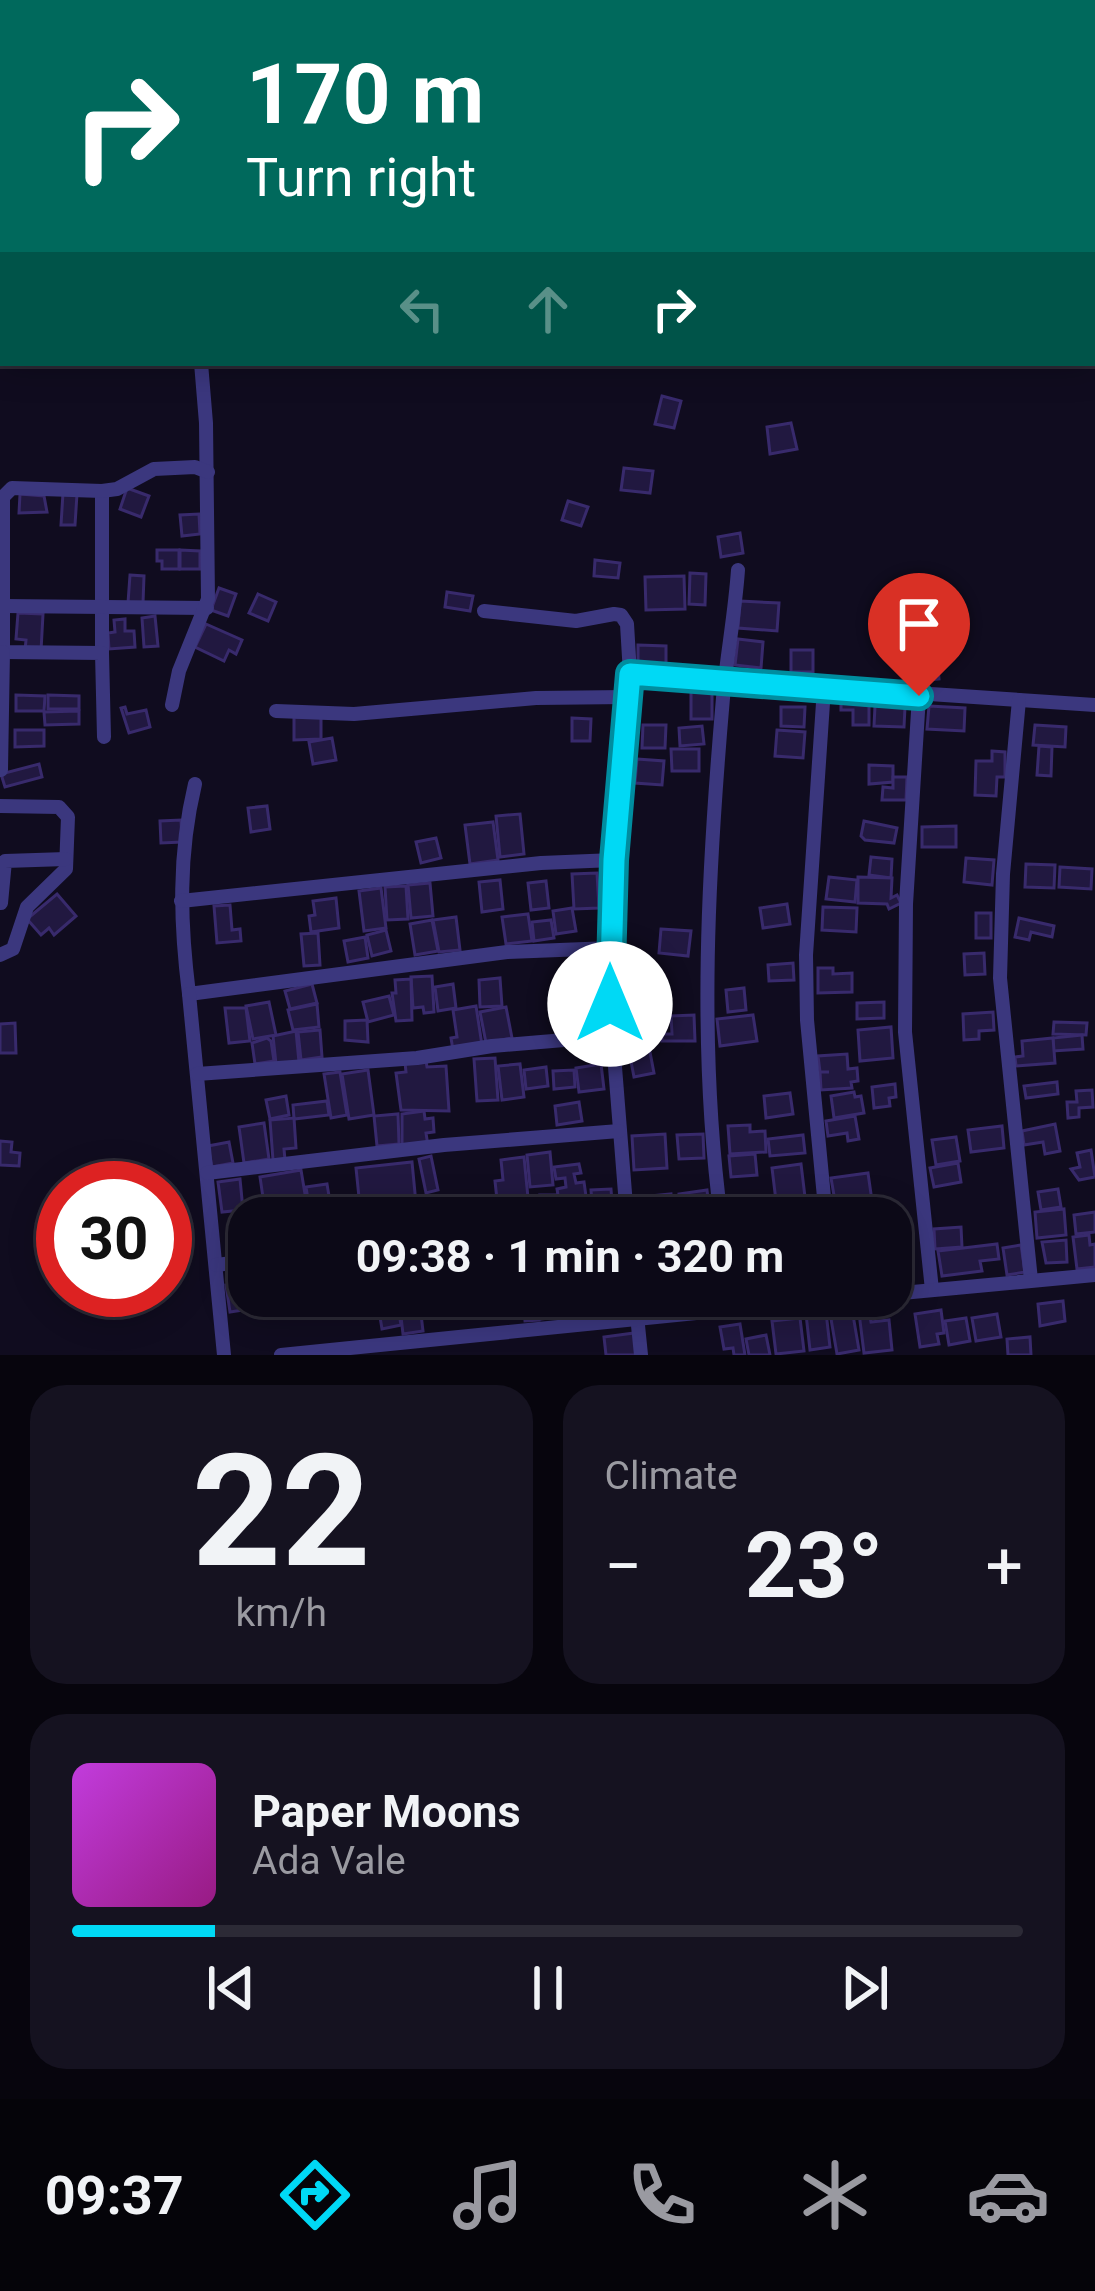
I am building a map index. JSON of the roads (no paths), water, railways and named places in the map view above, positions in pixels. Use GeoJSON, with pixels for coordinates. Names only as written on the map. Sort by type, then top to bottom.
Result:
{"type":"FeatureCollection","features":[{"type":"Feature","properties":{"kind":"street"},"geometry":{"type":"LineString","coordinates":[[172,705],[179,671],[207,608],[208,472],[201,366]]}},
{"type":"Feature","properties":{"kind":"street"},"geometry":{"type":"LineString","coordinates":[[1,770],[2,497],[7,490],[117,489],[154,469],[194,467],[208,472]]}},
{"type":"Feature","properties":{"kind":"street"},"geometry":{"type":"LineString","coordinates":[[102,491],[104,737]]}},
{"type":"Feature","properties":{"kind":"street"},"geometry":{"type":"LineString","coordinates":[[719,1197],[705,1069],[708,934],[725,682],[738,570]]}},
{"type":"Feature","properties":{"kind":"street"},"geometry":{"type":"LineString","coordinates":[[3,606],[207,608]]}},
{"type":"Feature","properties":{"kind":"street"},"geometry":{"type":"LineString","coordinates":[[484,611],[576,621],[621,615],[628,624],[630,674],[610,948],[625,1197]]}},
{"type":"Feature","properties":{"kind":"street"},"geometry":{"type":"LineString","coordinates":[[3,652],[102,653]]}},
{"type":"Feature","properties":{"kind":"street"},"geometry":{"type":"LineString","coordinates":[[630,674],[1095,705]]}},
{"type":"Feature","properties":{"kind":"street"},"geometry":{"type":"LineString","coordinates":[[824,688],[806,955],[807,1020],[824,1197]]}},
{"type":"Feature","properties":{"kind":"street"},"geometry":{"type":"LineString","coordinates":[[919,696],[906,904],[905,1031],[932,1290]]}},
{"type":"Feature","properties":{"kind":"street"},"geometry":{"type":"LineString","coordinates":[[276,711],[354,714],[536,698],[626,697]]}},
{"type":"Feature","properties":{"kind":"street"},"geometry":{"type":"LineString","coordinates":[[1018,700],[1003,874],[1000,978],[1031,1280]]}},
{"type":"Feature","properties":{"kind":"street"},"geometry":{"type":"LineString","coordinates":[[195,784],[182,845],[181,901],[224,1355]]}},
{"type":"Feature","properties":{"kind":"street"},"geometry":{"type":"LineString","coordinates":[[0,806],[64,810],[68,817],[64,874],[27,907],[14,949],[0,956]]}},
{"type":"Feature","properties":{"kind":"street"},"geometry":{"type":"LineString","coordinates":[[27,907],[0,903],[5,861],[67,860]]}},
{"type":"Feature","properties":{"kind":"street"},"geometry":{"type":"LineString","coordinates":[[181,901],[541,863],[614,860]]}},
{"type":"Feature","properties":{"kind":"street"},"geometry":{"type":"LineString","coordinates":[[189,994],[507,952],[610,948]]}},
{"type":"Feature","properties":{"kind":"street"},"geometry":{"type":"LineString","coordinates":[[197,1074],[417,1058],[613,1036]]}},
{"type":"Feature","properties":{"kind":"street"},"geometry":{"type":"LineString","coordinates":[[206,1173],[619,1130]]}},
{"type":"Feature","properties":{"kind":"street"},"geometry":{"type":"LineString","coordinates":[[216,1264],[228,1263]]}},
{"type":"Feature","properties":{"kind":"street"},"geometry":{"type":"LineString","coordinates":[[912,1292],[1095,1275]]}},
{"type":"Feature","properties":{"kind":"street"},"geometry":{"type":"LineString","coordinates":[[281,1355],[648,1317]]}},
{"type":"Feature","properties":{"kind":"street"},"geometry":{"type":"LineString","coordinates":[[638,1319],[641,1355]]}}]}
